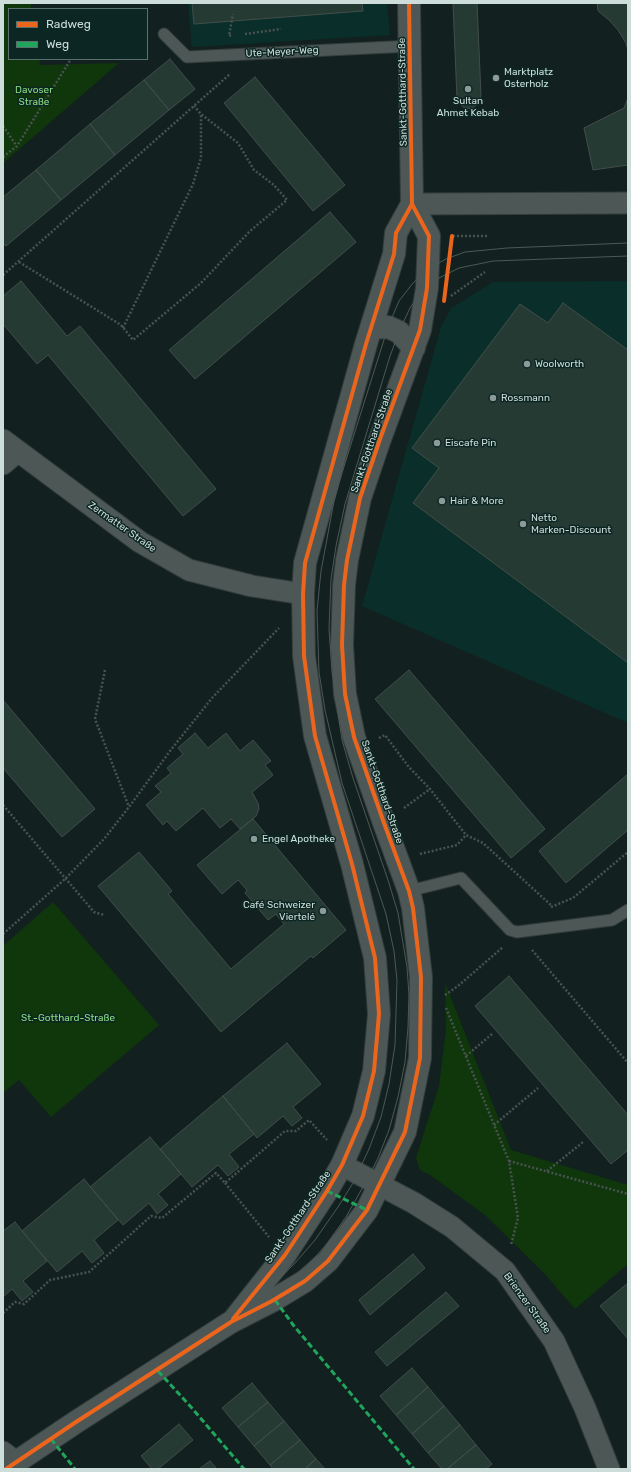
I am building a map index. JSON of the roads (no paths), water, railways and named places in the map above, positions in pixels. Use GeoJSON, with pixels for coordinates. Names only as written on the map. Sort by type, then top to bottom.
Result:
{"type":"FeatureCollection","features":[{"type":"Feature","properties":{"kind":"street","name":"Sankt-Gotthard-Straße"},"geometry":{"type":"LineString","coordinates":[[8,1461],[231,1322],[281,1296],[305,1281],[328,1261],[367,1210],[405,1132],[420,1058],[421,977],[413,908],[398,859],[354,737],[345,694],[342,645],[344,585],[347,560],[360,498],[380,438],[420,330],[426,296],[429,236],[412,204],[411,46],[409,3]]}},
{"type":"Feature","properties":{"kind":"street"},"geometry":{"type":"LineString","coordinates":[[412,204],[628,203]]}},
{"type":"Feature","properties":{"kind":"street","name":"Sankt-Gotthard-Straße"},"geometry":{"type":"LineString","coordinates":[[231,1322],[285,1255],[327,1192],[343,1163],[364,1116],[374,1071],[379,1014],[375,958],[352,864],[316,736],[304,656],[303,594],[305,563],[371,328],[394,254],[396,232],[412,204]]}},
{"type":"Feature","properties":{"kind":"street"},"geometry":{"type":"LineString","coordinates":[[371,328],[388,327],[399,332],[414,348]]}},
{"type":"Feature","properties":{"kind":"street","name":"Zermatter Straße"},"geometry":{"type":"LineString","coordinates":[[8,452],[140,542],[189,570],[252,586],[303,594]]}},
{"type":"Feature","properties":{"kind":"street","name":"Brienzer Straße"},"geometry":{"type":"LineString","coordinates":[[343,1163],[414,1203],[452,1227],[505,1271],[554,1341],[586,1408],[609,1469]]}},
{"type":"Feature","properties":{"kind":"lane","name":"Ute-Meyer-Weg"},"geometry":{"type":"LineString","coordinates":[[164,34],[187,57],[411,46]]}},
{"type":"Feature","properties":{"kind":"lane"},"geometry":{"type":"LineString","coordinates":[[409,891],[461,878],[510,930],[517,932],[612,920],[628,910]]}},
{"type":"Feature","properties":{"kind":"tram line"},"geometry":{"type":"LineString","coordinates":[[3,1464],[47,1433],[219,1324],[250,1303],[275,1283],[315,1240],[353,1183],[369,1149],[381,1117],[389,1084],[395,1045],[397,980],[394,951],[386,914],[342,783],[325,710],[319,672],[317,611],[321,571],[334,501],[341,476],[388,327],[399,301],[413,283],[428,269],[446,259],[465,252],[507,248],[628,243]]}},
{"type":"Feature","properties":{"kind":"tram line"},"geometry":{"type":"LineString","coordinates":[[18,1469],[114,1404],[212,1344],[271,1303],[326,1245],[346,1217],[368,1178],[389,1130],[398,1097],[405,1062],[409,995],[407,967],[398,913],[353,778],[342,740],[332,671],[329,629],[331,579],[345,504],[390,356],[401,327],[411,306],[427,288],[439,278],[459,268],[493,261],[628,256]]}},
{"type":"Feature","properties":{"kind":"place","name":"Marktplatz Osterholz"},"geometry":{"type":"Point","coordinates":[496,78]}},
{"type":"Feature","properties":{"kind":"place","name":"Sultan Ahmet Kebab"},"geometry":{"type":"Point","coordinates":[468,89]}},
{"type":"Feature","properties":{"kind":"place","name":"Woolworth"},"geometry":{"type":"Point","coordinates":[527,364]}},
{"type":"Feature","properties":{"kind":"place","name":"Rossmann"},"geometry":{"type":"Point","coordinates":[493,398]}},
{"type":"Feature","properties":{"kind":"place","name":"Eiscafe Pin"},"geometry":{"type":"Point","coordinates":[437,443]}},
{"type":"Feature","properties":{"kind":"place","name":"Hair & More"},"geometry":{"type":"Point","coordinates":[442,501]}},
{"type":"Feature","properties":{"kind":"place","name":"Netto Marken-Discount"},"geometry":{"type":"Point","coordinates":[523,524]}},
{"type":"Feature","properties":{"kind":"place","name":"Engel Apotheke"},"geometry":{"type":"Point","coordinates":[254,839]}},
{"type":"Feature","properties":{"kind":"place","name":"Café Schweizer Viertelé"},"geometry":{"type":"Point","coordinates":[323,911]}},
{"type":"Feature","properties":{"kind":"park label","name":"Davoser Straße"},"geometry":{"type":"Point","coordinates":[34,96]}},
{"type":"Feature","properties":{"kind":"park label","name":"St.-Gotthard-Straße"},"geometry":{"type":"Point","coordinates":[68,1018]}}]}
